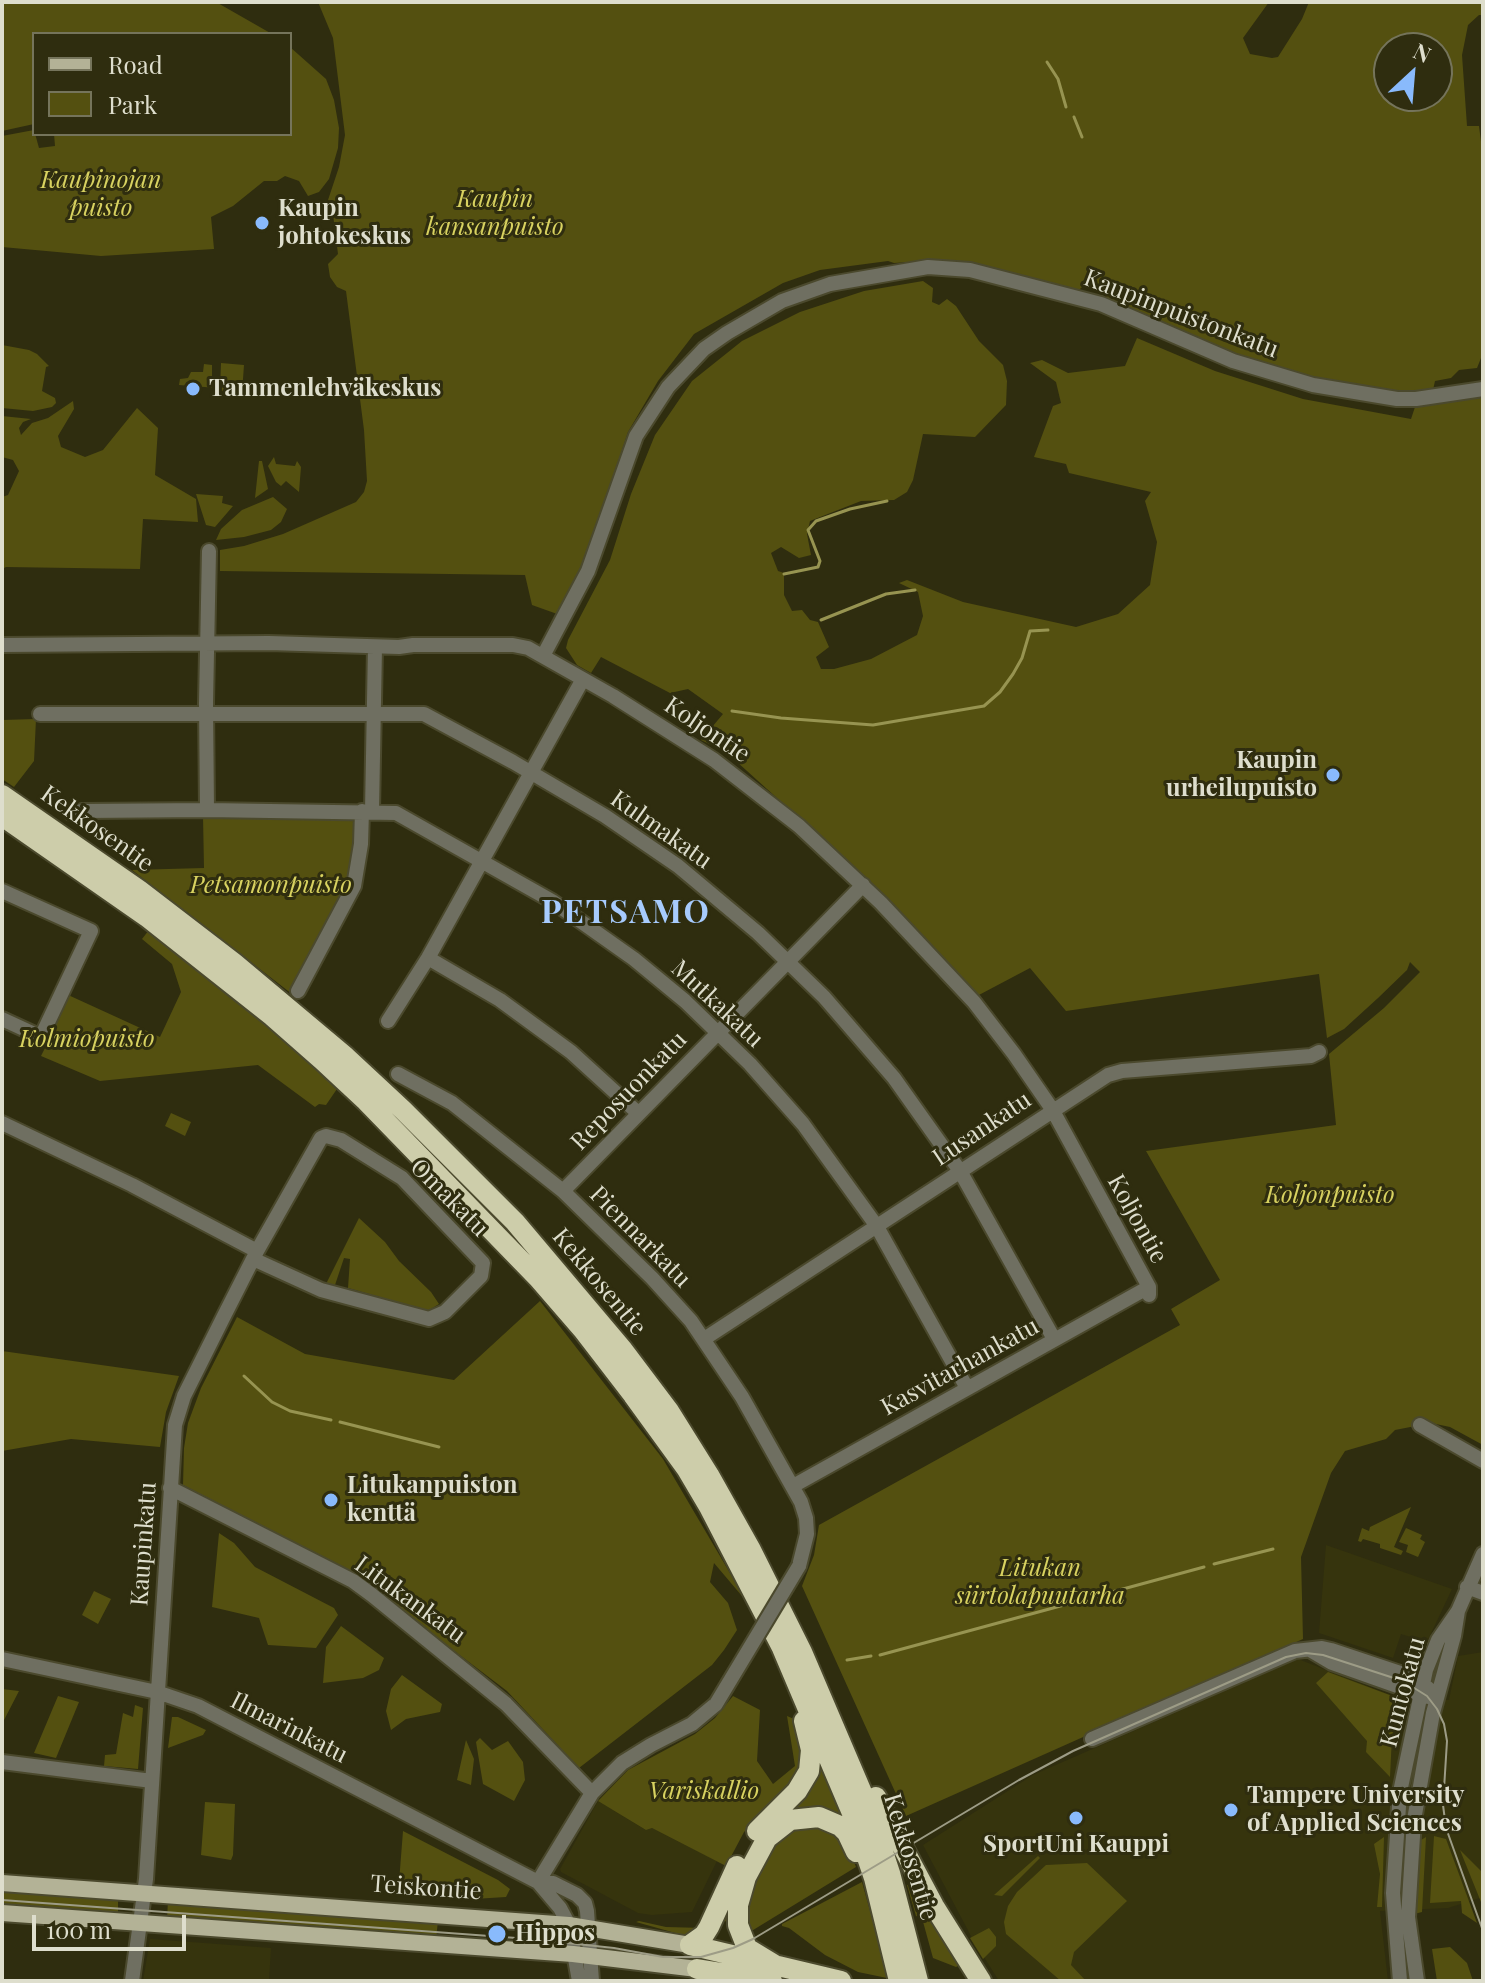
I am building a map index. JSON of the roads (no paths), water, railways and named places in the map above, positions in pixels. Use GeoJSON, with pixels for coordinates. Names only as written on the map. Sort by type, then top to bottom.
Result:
{"type":"FeatureCollection","features":[{"type":"Feature","properties":{"kind":"highway","name":"Kekkosentie"},"geometry":{"type":"LineString","coordinates":[[2,795],[139,890],[295,1012],[403,1110],[515,1222],[623,1350],[669,1411],[709,1475],[751,1550],[825,1702],[880,1840],[918,1981]]}},
{"type":"Feature","properties":{"kind":"highway","name":"Kekkosentie"},"geometry":{"type":"LineString","coordinates":[[2,816],[136,909],[272,1016],[366,1101],[538,1278],[600,1352],[686,1468],[754,1591],[835,1769],[874,1878],[899,1981]]}},
{"type":"Feature","properties":{"kind":"highway"},"geometry":{"type":"LineString","coordinates":[[690,1945],[709,1927],[749,1842],[797,1791],[809,1771],[811,1750],[804,1722],[802,1693]]}},
{"type":"Feature","properties":{"kind":"highway"},"geometry":{"type":"LineString","coordinates":[[825,1702],[934,1906],[981,1981]]}},
{"type":"Feature","properties":{"kind":"highway"},"geometry":{"type":"LineString","coordinates":[[774,1973],[744,1943],[738,1914],[741,1893],[753,1860],[775,1830],[801,1817],[826,1818],[847,1833],[860,1862],[874,1878]]}},
{"type":"Feature","properties":{"kind":"highway","name":"Teiskontie"},"geometry":{"type":"LineString","coordinates":[[690,1945],[774,1973]]}},
{"type":"Feature","properties":{"kind":"highway"},"geometry":{"type":"LineString","coordinates":[[697,1969],[724,1981]]}},
{"type":"Feature","properties":{"kind":"highway","name":"Teiskontie"},"geometry":{"type":"LineString","coordinates":[[697,1969],[774,1973],[841,1981]]}},
{"type":"Feature","properties":{"kind":"main road","name":"Teiskontie"},"geometry":{"type":"LineString","coordinates":[[2,1883],[569,1925],[690,1945]]}},
{"type":"Feature","properties":{"kind":"main road","name":"Teiskontie"},"geometry":{"type":"LineString","coordinates":[[2,1913],[573,1954],[697,1969]]}},
{"type":"Feature","properties":{"kind":"street","name":"Kaupinpuistonkatu"},"geometry":{"type":"LineString","coordinates":[[543,656],[588,571],[636,436],[668,387],[704,349],[727,333],[782,301],[830,284],[928,267],[970,270],[1101,304],[1233,361],[1313,385],[1397,399],[1483,389]]}},
{"type":"Feature","properties":{"kind":"street"},"geometry":{"type":"LineString","coordinates":[[207,810],[209,551]]}},
{"type":"Feature","properties":{"kind":"street","name":"Koljontie"},"geometry":{"type":"LineString","coordinates":[[2,645],[513,645],[543,656],[683,739],[743,780],[863,885],[974,1002],[1014,1054],[1052,1109],[1149,1291]]}},
{"type":"Feature","properties":{"kind":"street"},"geometry":{"type":"LineString","coordinates":[[298,991],[354,886],[367,811],[375,647]]}},
{"type":"Feature","properties":{"kind":"street"},"geometry":{"type":"LineString","coordinates":[[388,1021],[428,958],[583,679]]}},
{"type":"Feature","properties":{"kind":"street","name":"Kulmakatu"},"geometry":{"type":"LineString","coordinates":[[40,714],[430,716],[605,816],[678,866],[758,933],[824,997],[894,1078],[960,1171],[1054,1339]]}},
{"type":"Feature","properties":{"kind":"street","name":"Mutkakatu"},"geometry":{"type":"LineString","coordinates":[[71,813],[207,810],[396,813],[482,859],[580,919],[634,959],[718,1032],[803,1124],[876,1225],[967,1388]]}},
{"type":"Feature","properties":{"kind":"street","name":"Reposuonkatu"},"geometry":{"type":"LineString","coordinates":[[563,1191],[863,885]]}},
{"type":"Feature","properties":{"kind":"street"},"geometry":{"type":"LineString","coordinates":[[2,891],[91,931],[41,1037],[2,1019]]}},
{"type":"Feature","properties":{"kind":"street"},"geometry":{"type":"LineString","coordinates":[[428,958],[500,1000],[559,1044],[638,1113]]}},
{"type":"Feature","properties":{"kind":"street","name":"Lusankatu"},"geometry":{"type":"LineString","coordinates":[[704,1339],[1101,1078],[1122,1071],[1311,1056],[1319,1052]]}},
{"type":"Feature","properties":{"kind":"street","name":"Piennarkatu"},"geometry":{"type":"LineString","coordinates":[[398,1074],[452,1103],[563,1191],[668,1295],[704,1339],[742,1397],[793,1486],[806,1518],[806,1544],[799,1566],[716,1704],[692,1724],[622,1763],[592,1793]]}},
{"type":"Feature","properties":{"kind":"street","name":"Omakatu"},"geometry":{"type":"LineString","coordinates":[[2,1123],[132,1185],[313,1287],[429,1319],[445,1312],[481,1276],[483,1263],[402,1178],[341,1140],[326,1136],[317,1143]]}},
{"type":"Feature","properties":{"kind":"street","name":"Kaupinkatu"},"geometry":{"type":"LineString","coordinates":[[132,1981],[145,1893],[175,1425],[184,1396],[255,1255],[317,1143]]}},
{"type":"Feature","properties":{"kind":"street","name":"Kasvitarhankatu"},"geometry":{"type":"LineString","coordinates":[[793,1486],[1054,1339],[1149,1291]]}},
{"type":"Feature","properties":{"kind":"street"},"geometry":{"type":"LineString","coordinates":[[1420,1425],[1483,1461]]}},
{"type":"Feature","properties":{"kind":"street","name":"Litukankatu"},"geometry":{"type":"LineString","coordinates":[[170,1488],[353,1581],[478,1678],[592,1793]]}},
{"type":"Feature","properties":{"kind":"street","name":"Kuntokatu"},"geometry":{"type":"LineString","coordinates":[[1417,1981],[1408,1917],[1410,1843],[1437,1696],[1458,1611],[1483,1554]]}},
{"type":"Feature","properties":{"kind":"street"},"geometry":{"type":"LineString","coordinates":[[1467,1587],[1483,1593]]}},
{"type":"Feature","properties":{"kind":"street","name":"Kuntokatu"},"geometry":{"type":"LineString","coordinates":[[1400,1981],[1394,1911],[1395,1845],[1401,1787],[1421,1689],[1438,1640],[1458,1611]]}},
{"type":"Feature","properties":{"kind":"street"},"geometry":{"type":"LineString","coordinates":[[1092,1739],[1283,1654],[1310,1650],[1331,1650],[1403,1674],[1421,1689],[1437,1696]]}},
{"type":"Feature","properties":{"kind":"street","name":"Ilmarinkatu"},"geometry":{"type":"LineString","coordinates":[[2,1659],[157,1692],[211,1712],[538,1882],[560,1908],[569,1925]]}},
{"type":"Feature","properties":{"kind":"street"},"geometry":{"type":"LineString","coordinates":[[2,1762],[152,1781]]}},
{"type":"Feature","properties":{"kind":"street"},"geometry":{"type":"LineString","coordinates":[[538,1882],[592,1793]]}},
{"type":"Feature","properties":{"kind":"street","name":"Ilmarinkatu"},"geometry":{"type":"LineString","coordinates":[[538,1882],[553,1883],[583,1899],[589,1928]]}},
{"type":"Feature","properties":{"kind":"street"},"geometry":{"type":"LineString","coordinates":[[569,1925],[579,1981]]}},
{"type":"Feature","properties":{"kind":"street"},"geometry":{"type":"LineString","coordinates":[[589,1928],[592,1981]]}},
{"type":"Feature","properties":{"kind":"waterway"},"geometry":{"type":"LineString","coordinates":[[1047,62],[1058,79],[1066,107]]}},
{"type":"Feature","properties":{"kind":"waterway"},"geometry":{"type":"LineString","coordinates":[[1074,117],[1082,137]]}},
{"type":"Feature","properties":{"kind":"waterway"},"geometry":{"type":"LineString","coordinates":[[784,574],[818,567],[820,561],[808,530],[816,521],[887,501]]}},
{"type":"Feature","properties":{"kind":"waterway"},"geometry":{"type":"LineString","coordinates":[[821,620],[886,594],[915,590]]}},
{"type":"Feature","properties":{"kind":"waterway"},"geometry":{"type":"LineString","coordinates":[[732,711],[873,725],[984,706],[1000,692],[1013,674],[1022,658],[1030,631],[1048,630]]}},
{"type":"Feature","properties":{"kind":"waterway"},"geometry":{"type":"LineString","coordinates":[[244,1376],[272,1402],[290,1411],[331,1420]]}},
{"type":"Feature","properties":{"kind":"waterway"},"geometry":{"type":"LineString","coordinates":[[340,1422],[439,1447]]}},
{"type":"Feature","properties":{"kind":"waterway"},"geometry":{"type":"LineString","coordinates":[[1214,1564],[1273,1549]]}},
{"type":"Feature","properties":{"kind":"waterway"},"geometry":{"type":"LineString","coordinates":[[880,1655],[1204,1567]]}},
{"type":"Feature","properties":{"kind":"waterway"},"geometry":{"type":"LineString","coordinates":[[847,1660],[871,1656]]}},
{"type":"Feature","properties":{"kind":"tram line"},"geometry":{"type":"LineString","coordinates":[[2,1900],[530,1939],[663,1957],[701,1957],[753,1939],[1073,1751],[1286,1657],[1306,1653],[1323,1655],[1403,1681],[1427,1696],[1437,1709],[1447,1741],[1443,1805],[1446,1828],[1483,1931]]}},
{"type":"Feature","properties":{"kind":"place","name":"Kaupin johtokeskus"},"geometry":{"type":"Point","coordinates":[262,223]}},
{"type":"Feature","properties":{"kind":"place","name":"Tammenlehväkeskus"},"geometry":{"type":"Point","coordinates":[193,389]}},
{"type":"Feature","properties":{"kind":"place","name":"Kaupin urheilupuisto"},"geometry":{"type":"Point","coordinates":[1333,775]}},
{"type":"Feature","properties":{"kind":"place","name":"Litukanpuiston kenttä"},"geometry":{"type":"Point","coordinates":[331,1500]}},
{"type":"Feature","properties":{"kind":"place","name":"Tampere University of Applied Sciences"},"geometry":{"type":"Point","coordinates":[1231,1810]}},
{"type":"Feature","properties":{"kind":"place","name":"SportUni Kauppi"},"geometry":{"type":"Point","coordinates":[1076,1818]}},
{"type":"Feature","properties":{"kind":"place","name":"Hippos"},"geometry":{"type":"Point","coordinates":[497,1934]}},
{"type":"Feature","properties":{"kind":"district","name":"PETSAMO"},"geometry":{"type":"Point","coordinates":[626,913]}},
{"type":"Feature","properties":{"kind":"park label","name":"Kaupinojan puisto"},"geometry":{"type":"Point","coordinates":[101,195]}},
{"type":"Feature","properties":{"kind":"park label","name":"Kaupin kansanpuisto"},"geometry":{"type":"Point","coordinates":[495,214]}},
{"type":"Feature","properties":{"kind":"park label","name":"Petsamonpuisto"},"geometry":{"type":"Point","coordinates":[271,886]}},
{"type":"Feature","properties":{"kind":"park label","name":"Kolmiopuisto"},"geometry":{"type":"Point","coordinates":[87,1040]}},
{"type":"Feature","properties":{"kind":"park label","name":"Koljonpuisto"},"geometry":{"type":"Point","coordinates":[1330,1196]}},
{"type":"Feature","properties":{"kind":"park label","name":"Litukan siirtolapuutarha"},"geometry":{"type":"Point","coordinates":[1040,1583]}},
{"type":"Feature","properties":{"kind":"park label","name":"Variskallio"},"geometry":{"type":"Point","coordinates":[704,1792]}}]}
